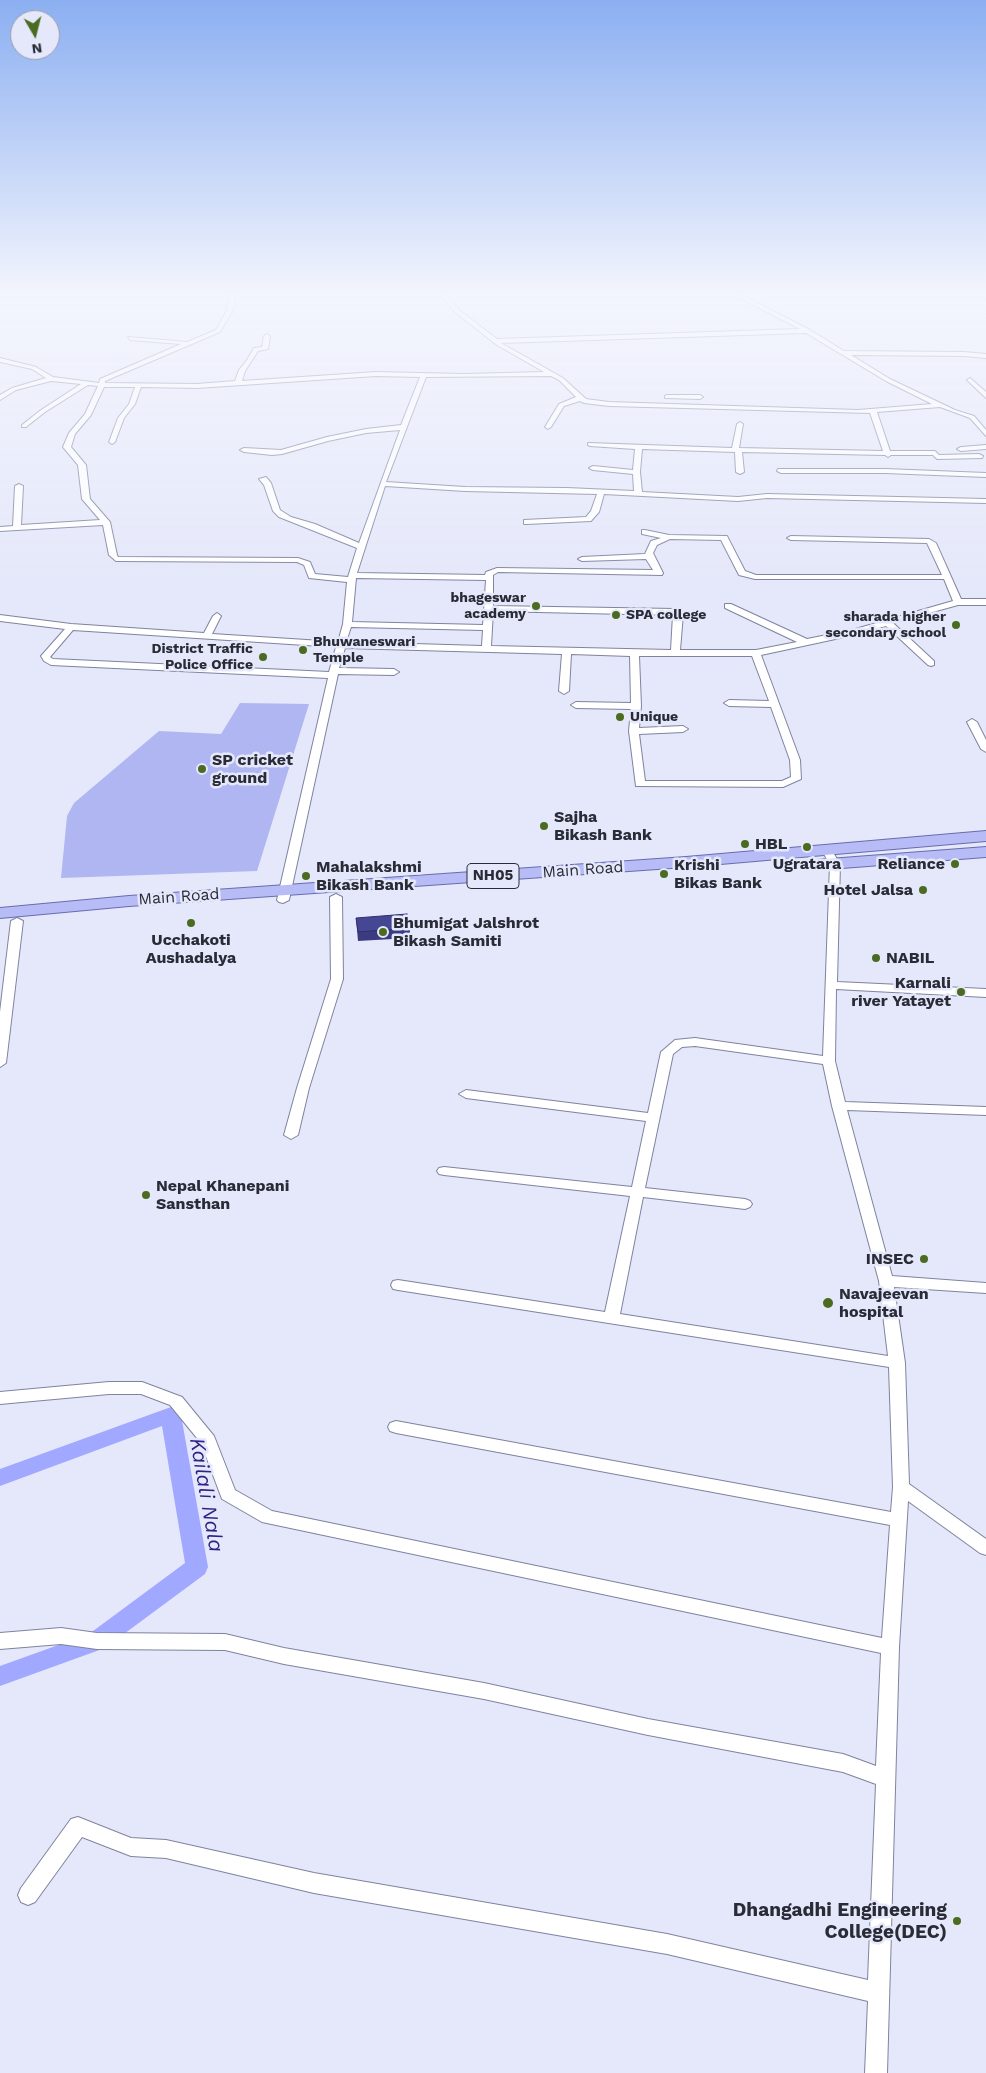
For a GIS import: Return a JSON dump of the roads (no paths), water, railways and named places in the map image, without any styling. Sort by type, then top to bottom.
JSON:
[{"type":"main road","name":"Main Road","points":[[831,857],[986,836]]},
{"type":"main road","name":"Main Road","points":[[0,913],[831,857],[986,852]]},
{"type":"main road","name":"Main Road","points":[[8,922],[285,895],[336,897],[592,874]]},
{"type":"street","points":[[24,426],[42,411],[72,393]]},
{"type":"street","points":[[99,393],[88,416],[72,433],[67,447],[82,465],[86,499],[106,522],[112,542],[113,555],[116,559],[298,560],[306,564],[312,576],[490,578]]},
{"type":"street","points":[[112,442],[121,418],[132,404],[136,393]]},
{"type":"street","points":[[285,895],[334,673],[347,624],[351,577],[382,484],[418,393]]},
{"type":"street","points":[[577,393],[581,397],[593,402],[609,404],[873,411],[941,405]]},
{"type":"street","points":[[915,393],[941,405],[975,416],[986,434]]},
{"type":"street","points":[[548,427],[561,405],[569,401],[581,397],[631,397]]},
{"type":"street","points":[[660,397],[700,397]]},
{"type":"street","points":[[873,411],[879,434],[888,454]]},
{"type":"street","points":[[740,424],[736,450],[740,472]]},
{"type":"street","points":[[244,450],[277,453],[366,431],[405,427]]},
{"type":"street","points":[[590,444],[736,450],[935,454],[937,457],[979,456]]},
{"type":"street","points":[[638,493],[636,472],[639,447]]},
{"type":"street","points":[[915,454],[932,448],[973,449],[986,447]]},
{"type":"street","points":[[593,468],[636,472]]},
{"type":"street","points":[[781,471],[885,471],[986,475]]},
{"type":"street","points":[[263,479],[268,485],[277,511],[288,519],[312,526],[361,547]]},
{"type":"street","points":[[382,484],[465,490],[638,493],[738,499],[767,496],[986,501]]},
{"type":"street","points":[[17,528],[19,486]]},
{"type":"street","points":[[527,522],[588,519],[595,512],[601,492]]},
{"type":"street","points":[[0,529],[106,522]]},
{"type":"street","points":[[645,532],[669,537],[724,538],[742,573],[755,577],[946,577]]},
{"type":"street","points":[[649,556],[654,543],[669,537]]},
{"type":"street","points":[[791,538],[930,541],[958,602]]},
{"type":"street","points":[[582,559],[649,556]]},
{"type":"street","points":[[649,556],[659,573]]},
{"type":"street","points":[[486,650],[490,608],[489,574],[497,570],[669,574]]},
{"type":"street","points":[[0,618],[71,627],[342,645],[567,652],[756,653],[854,632],[958,602],[986,602]]},
{"type":"street","points":[[728,606],[805,642]]},
{"type":"street","points":[[490,608],[675,612],[679,614],[675,654]]},
{"type":"street","points":[[207,635],[217,616]]},
{"type":"street","points":[[887,622],[931,663]]},
{"type":"street","points":[[347,624],[487,628]]},
{"type":"street","points":[[71,627],[45,656],[51,662],[334,673],[394,672]]},
{"type":"street","points":[[564,690],[567,652]]},
{"type":"street","points":[[634,653],[636,706],[634,731],[640,784],[783,784],[796,779],[795,760],[756,653]]},
{"type":"street","points":[[729,703],[774,704]]},
{"type":"street","points":[[576,705],[636,706]]},
{"type":"street","points":[[972,722],[986,749]]},
{"type":"street","points":[[634,731],[683,729]]},
{"type":"street","points":[[831,857],[829,1061],[839,1106],[886,1281],[897,1363],[901,1487],[890,1647],[877,1993],[876,2073]]},
{"type":"street","points":[[291,1135],[303,1088],[337,979],[336,897]]},
{"type":"street","points":[[0,1063],[8,922]]},
{"type":"street","points":[[831,985],[986,993]]},
{"type":"street","points":[[612,1319],[667,1052],[680,1043],[695,1042],[829,1061]]},
{"type":"street","points":[[466,1094],[654,1118]]},
{"type":"street","points":[[839,1106],[986,1111]]},
{"type":"street","points":[[444,1171],[745,1204]]},
{"type":"street","points":[[886,1281],[986,1288]]},
{"type":"street","points":[[398,1285],[897,1363]]},
{"type":"street","points":[[0,1398],[110,1388],[142,1388],[176,1401],[208,1440],[228,1494],[268,1517],[890,1647]]},
{"type":"street","points":[[396,1427],[898,1520]]},
{"type":"street","points":[[901,1487],[986,1548]]},
{"type":"street","points":[[0,1641],[61,1636],[97,1641],[226,1642],[284,1656],[484,1692],[648,1728],[843,1763],[885,1778]]},
{"type":"street","points":[[28,1895],[78,1826],[131,1847],[166,1849],[314,1883],[667,1944],[877,1993]]},
{"type":"waterway","name":"Kailali Nala","points":[[0,1478],[171,1415],[197,1567],[97,1641],[0,1676]]},
{"type":"place","name":"bhageswar academy","points":[[536,606]]},
{"type":"place","name":"SPA college","points":[[616,615]]},
{"type":"place","name":"sharada higher secondary school","points":[[956,625]]},
{"type":"place","name":"Bhuwaneswari Temple","points":[[303,650]]},
{"type":"place","name":"District Traffic Police Office","points":[[263,657]]},
{"type":"place","name":"Unique","points":[[620,717]]},
{"type":"place","name":"SP cricket ground","points":[[202,769]]},
{"type":"place","name":"Sajha Bikash Bank","points":[[544,826]]},
{"type":"place","name":"HBL","points":[[745,844]]},
{"type":"place","name":"Ugratara","points":[[807,847]]},
{"type":"place","name":"Reliance","points":[[955,864]]},
{"type":"place","name":"Krishi Bikas Bank","points":[[664,874]]},
{"type":"place","name":"Mahalakshmi Bikash Bank","points":[[306,876]]},
{"type":"place","name":"Hotel Jalsa","points":[[923,890]]},
{"type":"place","name":"Ucchakoti Aushadalya","points":[[191,923]]},
{"type":"place","name":"Bhumigat Jalshrot Bikash Samiti","points":[[383,932]]},
{"type":"place","name":"NABIL","points":[[876,958]]},
{"type":"place","name":"Karnali river Yatayet","points":[[961,992]]},
{"type":"place","name":"Nepal Khanepani Sansthan","points":[[146,1195]]},
{"type":"place","name":"INSEC","points":[[924,1259]]},
{"type":"place","name":"Navajeevan hospital","points":[[828,1303]]},
{"type":"place","name":"Dhangadhi Engineering College(DEC)","points":[[957,1921]]}]
